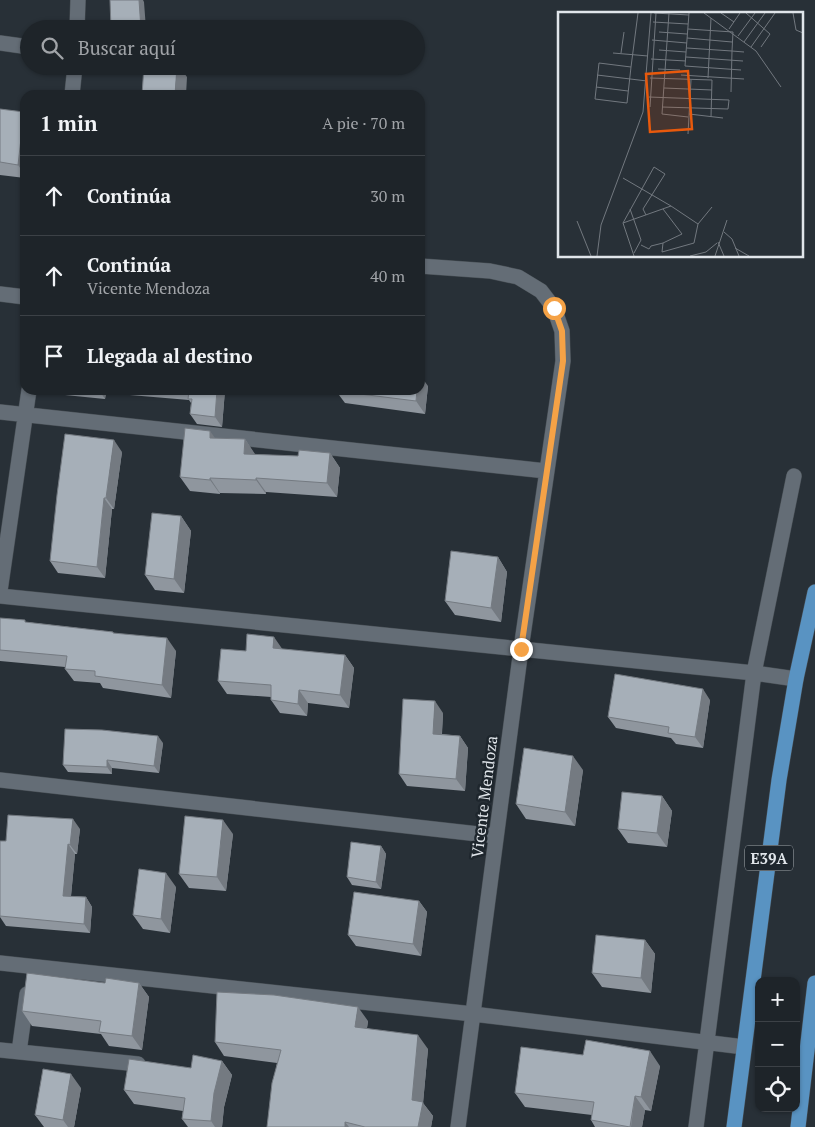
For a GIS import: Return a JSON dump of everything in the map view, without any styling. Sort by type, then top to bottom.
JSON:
[{"type":"main road","name":"E39A","points":[[734,1127],[780,780],[796,679],[815,592]]},
{"type":"main road","points":[[798,1127],[814,993]]},
{"type":"street","points":[[77,20],[78,0]]},
{"type":"street","points":[[0,43],[20,46]]},
{"type":"street","points":[[73,90],[75,75]]},
{"type":"street","name":"Vicente Mendoza","points":[[425,266],[490,271],[518,277],[540,291],[554,308],[562,331],[563,361],[521,649],[458,1127]]},
{"type":"street","points":[[0,294],[20,296]]},
{"type":"street","points":[[0,591],[28,395]]},
{"type":"street","points":[[0,412],[546,471]]},
{"type":"street","points":[[696,1127],[754,673],[794,476]]},
{"type":"street","points":[[0,596],[754,673],[796,679]]},
{"type":"street","points":[[0,780],[496,836]]},
{"type":"street","points":[[0,964],[473,1014],[744,1047]]},
{"type":"street","points":[[19,1052],[30,967]]},
{"type":"street","points":[[0,1050],[138,1064]]},
{"type":"building","points":[[110,0],[139,0],[140,20],[111,20]]},
{"type":"building","points":[[143,75],[176,75],[175,90],[142,90]]},
{"type":"building","points":[[0,109],[20,112],[18,165],[0,162]]},
{"type":"building","points":[[188,395],[217,395],[215,417],[190,414],[192,399],[188,399]]},
{"type":"building","points":[[368,395],[417,395],[416,401]]},
{"type":"building","points":[[185,428],[210,431],[210,438],[245,439],[244,454],[298,456],[299,450],[330,453],[327,483],[256,478],[256,480],[210,478],[210,480],[180,477]]},
{"type":"building","points":[[65,434],[114,440],[106,498],[104,498],[97,567],[50,561]]},
{"type":"building","points":[[152,513],[181,516],[174,579],[145,575]]},
{"type":"building","points":[[451,551],[498,557],[491,608],[445,601]]},
{"type":"building","points":[[0,618],[167,638],[162,685],[95,676],[95,671],[65,669],[67,656],[0,650]]},
{"type":"building","points":[[247,634],[274,637],[273,648],[345,655],[340,695],[299,690],[298,704],[271,700],[271,685],[218,681],[221,649],[246,651]]},
{"type":"building","points":[[615,674],[703,689],[695,737],[668,733],[669,727],[608,717]]},
{"type":"building","points":[[403,699],[435,701],[433,734],[460,736],[456,779],[399,774]]},
{"type":"building","points":[[65,729],[102,730],[158,736],[154,766],[107,760],[107,767],[63,765]]},
{"type":"building","points":[[524,748],[573,756],[565,812],[516,804]]},
{"type":"building","points":[[622,792],[662,796],[657,833],[618,829]]},
{"type":"building","points":[[8,815],[73,819],[70,845],[68,844],[63,896],[86,897],[84,924],[0,916],[0,841],[6,841]]},
{"type":"building","points":[[185,816],[223,820],[217,877],[179,874]]},
{"type":"building","points":[[351,842],[381,846],[376,882],[347,877]]},
{"type":"building","points":[[139,869],[166,873],[161,919],[133,915]]},
{"type":"building","points":[[354,892],[419,901],[413,944],[348,935]]},
{"type":"building","points":[[596,935],[645,940],[641,978],[592,973]]},
{"type":"building","points":[[27,973],[105,983],[106,978],[139,983],[132,1036],[99,1032],[101,1021],[22,1011]]},
{"type":"building","points":[[217,992],[274,995],[358,1007],[355,1027],[418,1035],[412,1100],[423,1102],[418,1127],[365,1127],[345,1122],[345,1127],[267,1127],[272,1083],[281,1050],[215,1042]]},
{"type":"building","points":[[586,1040],[650,1051],[641,1097],[635,1096],[630,1127],[591,1120],[594,1102],[515,1093],[521,1047],[583,1055]]},
{"type":"building","points":[[193,1055],[222,1061],[214,1093],[211,1121],[182,1119],[185,1098],[124,1090],[129,1059],[191,1068]]},
{"type":"building","points":[[43,1069],[71,1074],[63,1120],[35,1115]]},
{"type":"route","points":[[521,649],[563,361],[562,331],[554,308]]}]
